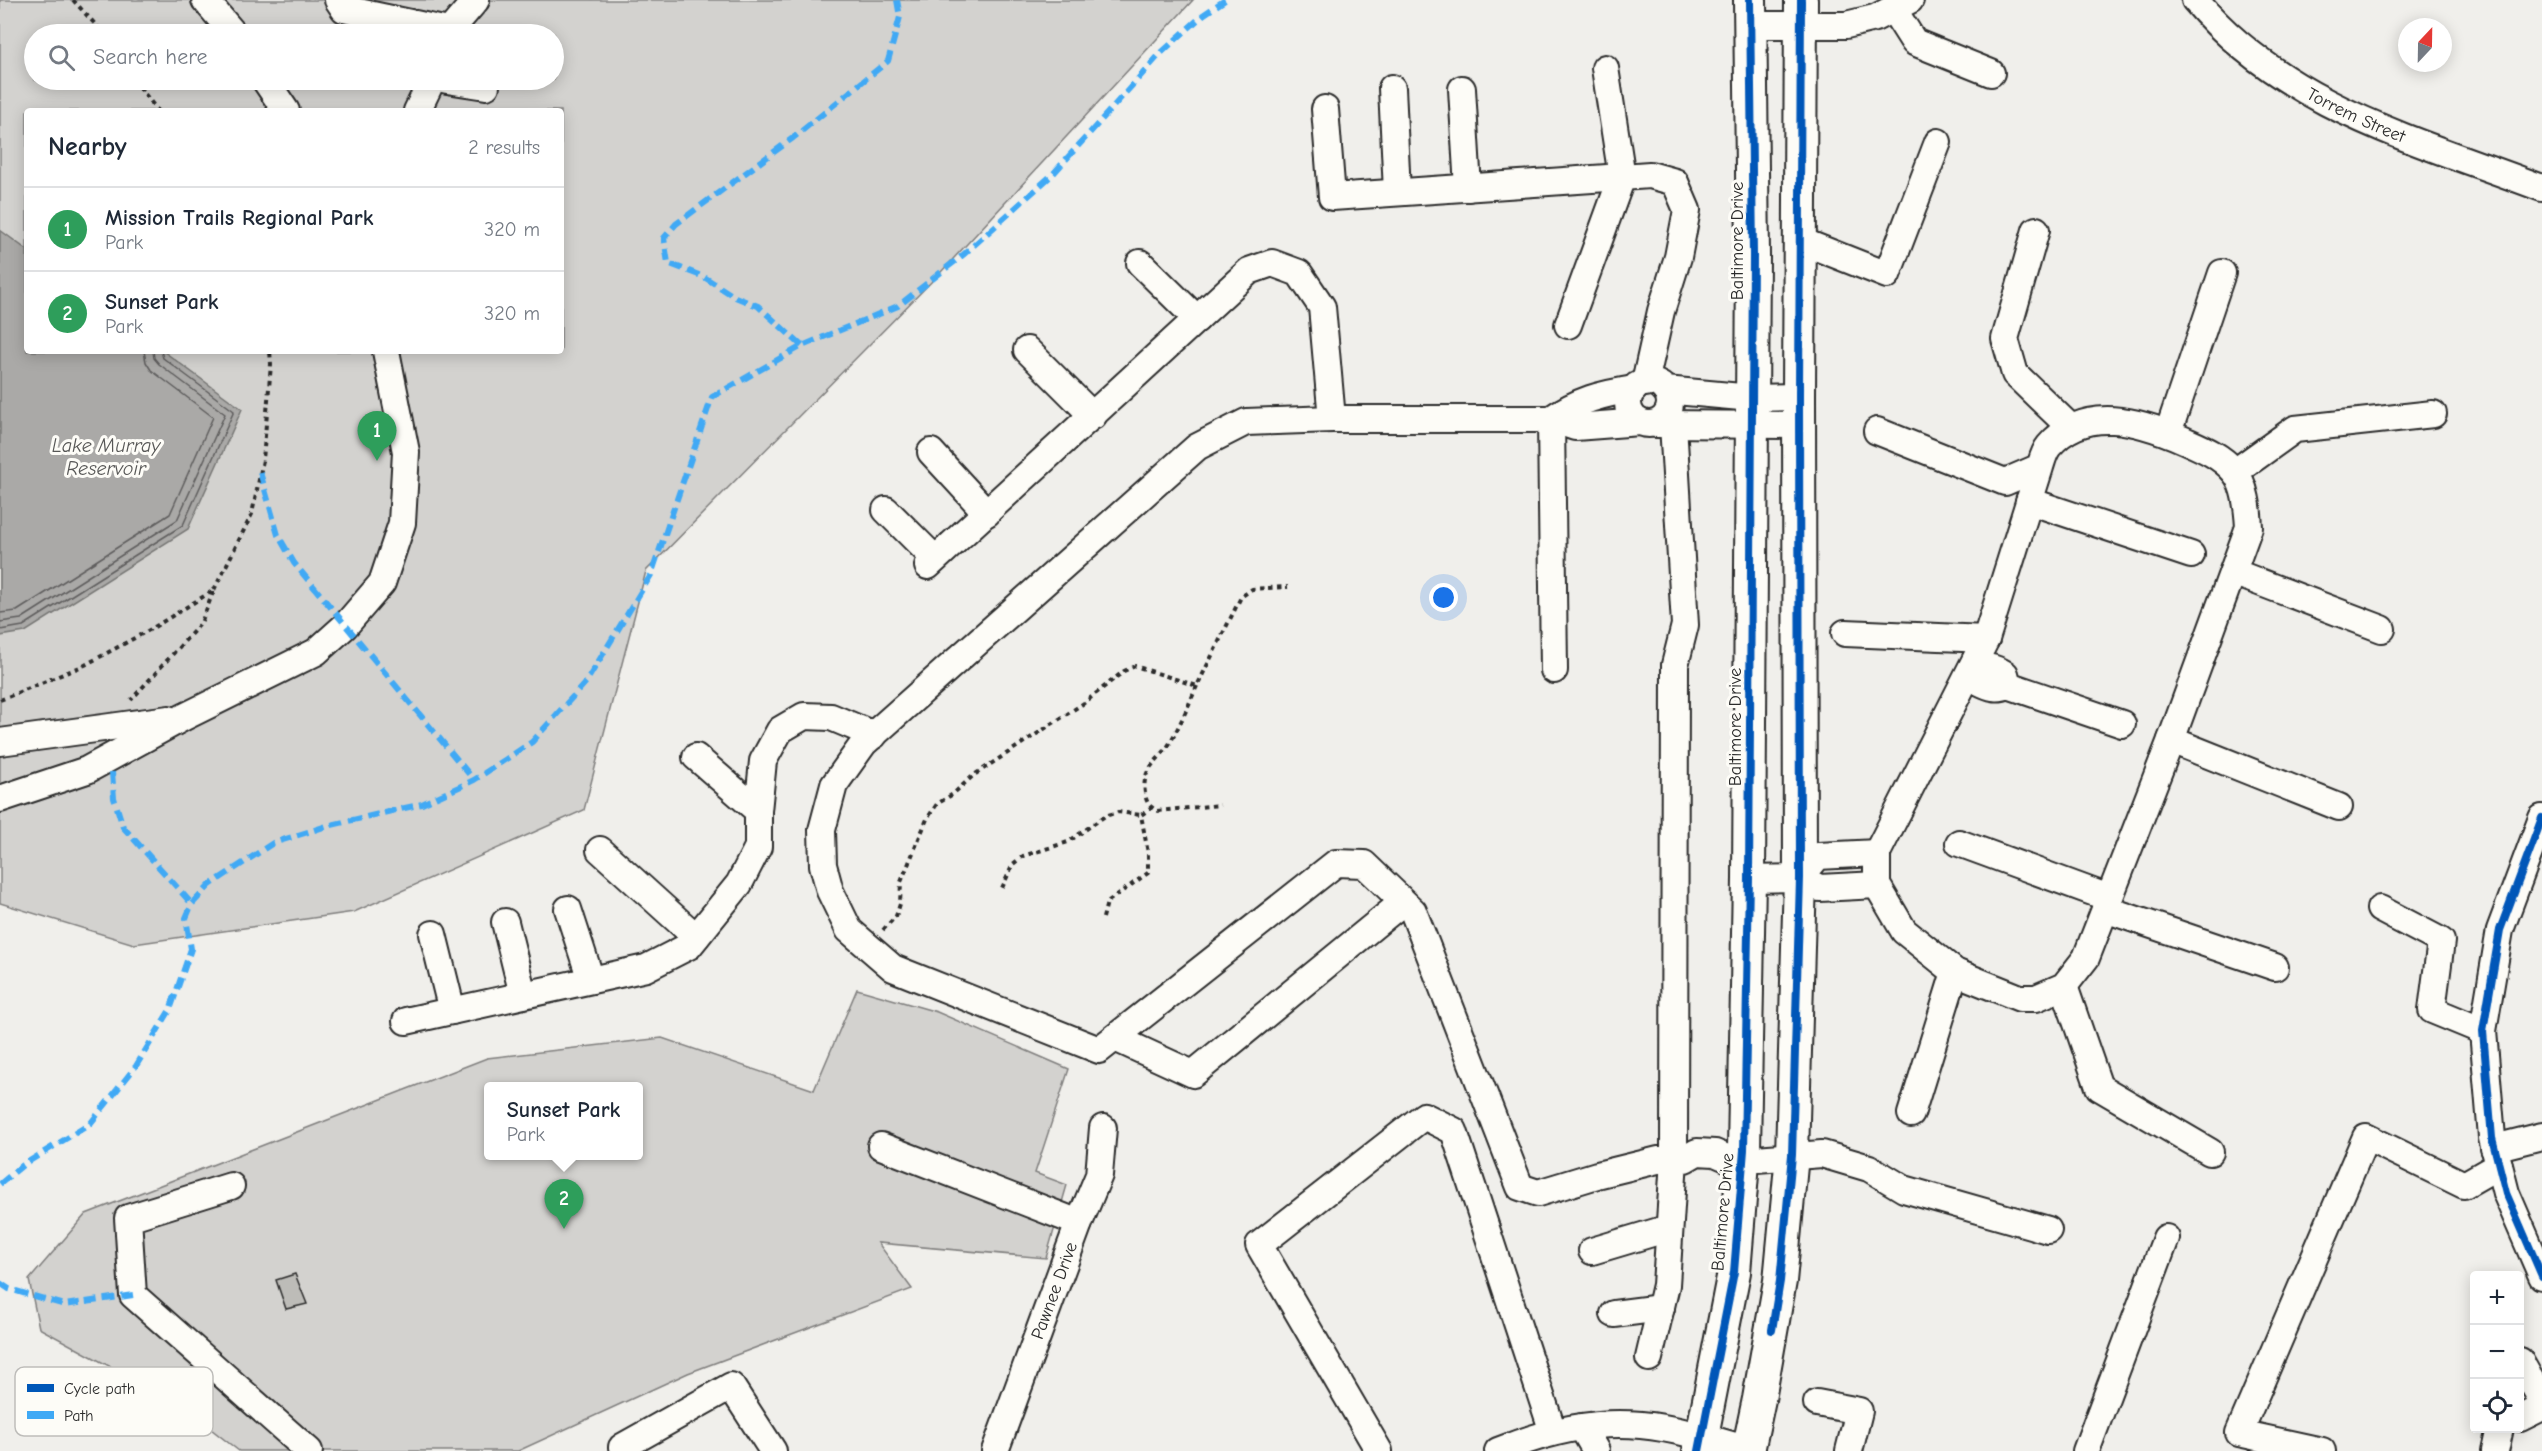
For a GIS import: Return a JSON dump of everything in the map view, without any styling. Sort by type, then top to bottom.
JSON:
[{"type":"main road","name":"Baltimore Drive","points":[[1700,1444],[1734,1272],[1736,1159],[1749,879],[1753,255],[1750,12]]},
{"type":"main road","points":[[1749,1451],[1780,1281],[1792,1155],[1800,878],[1801,12]]},
{"type":"street","points":[[205,0],[225,24]]},
{"type":"street","points":[[338,0],[344,9],[408,24]]},
{"type":"street","points":[[455,24],[476,0]]},
{"type":"street","name":"Torrem Street","points":[[2195,0],[2215,24],[2286,81],[2330,106],[2542,188]]},
{"type":"street","points":[[1750,12],[1801,12],[1846,25],[1875,18],[1902,5],[1914,42],[1991,73]]},
{"type":"street","points":[[1568,325],[1622,177],[1605,68]]},
{"type":"street","points":[[1392,88],[1397,192]]},
{"type":"street","points":[[1462,89],[1467,188]]},
{"type":"street","points":[[272,90],[284,108]]},
{"type":"street","points":[[418,108],[427,90]]},
{"type":"street","points":[[1325,109],[1332,197],[1650,175],[1675,182],[1687,210],[1678,257],[1661,311],[1648,387],[1628,400],[1628,407],[1634,419],[1656,423],[1669,410],[1670,403],[1648,387]]},
{"type":"street","points":[[1801,241],[1887,275],[1938,142]]},
{"type":"street","points":[[2036,230],[2005,339],[2015,374],[2071,428]]},
{"type":"street","points":[[1140,263],[1197,320]]},
{"type":"street","points":[[886,510],[932,562],[1249,271],[1272,263],[1299,273],[1322,307],[1332,419]]},
{"type":"street","points":[[2168,433],[2222,273]]},
{"type":"street","points":[[1027,350],[1093,416]]},
{"type":"street","points":[[0,799],[87,770],[184,717],[316,652],[345,626],[382,583],[402,523],[406,452],[387,354]]},
{"type":"street","points":[[1551,419],[1573,404],[1605,393],[1648,387],[1751,411]]},
{"type":"street","points":[[1799,411],[1751,411],[1656,423],[1575,427],[1551,419],[1332,419],[1246,422],[1197,447],[864,744],[834,785],[822,830],[823,865],[830,891],[849,930],[893,968],[1100,1050],[1336,863],[1364,864],[1413,911],[1520,1187],[1538,1193],[1597,1175],[1658,1160],[1679,1159],[1697,1152],[1716,1153],[1736,1159],[1822,1154],[1869,1168],[1904,1189],[2048,1230]]},
{"type":"street","points":[[2235,472],[2295,429],[2433,414]]},
{"type":"street","points":[[1551,419],[1554,670]]},
{"type":"street","points":[[2093,419],[2124,419],[2168,433],[2214,453],[2235,472],[2248,505],[2249,527],[2171,740],[2086,958],[2064,986],[2036,998],[2020,998],[1955,972],[1904,931],[1877,885],[1877,854],[1986,639],[2048,447],[2071,428],[2093,419]]},
{"type":"street","points":[[1649,1358],[1666,1285],[1669,1228],[1679,1159],[1675,665],[1684,625],[1656,423]]},
{"type":"street","points":[[1877,431],[2005,482],[2040,467]]},
{"type":"street","points":[[931,452],[987,513]]},
{"type":"street","points":[[2029,501],[2191,555]]},
{"type":"street","points":[[2233,572],[2382,629]]},
{"type":"street","points":[[1845,633],[1986,639]]},
{"type":"street","points":[[1973,668],[1980,682],[1999,689],[2008,685],[2122,724]]},
{"type":"street","points":[[406,1021],[646,968],[689,946],[739,884],[758,847],[758,811],[763,761],[780,730],[804,716],[831,717],[874,735]]},
{"type":"street","points":[[0,742],[184,717]]},
{"type":"street","points":[[2171,740],[2339,807]]},
{"type":"street","points":[[696,757],[758,811]]},
{"type":"street","points":[[2542,818],[2500,930],[2483,1031],[2496,1156],[2506,1193],[2542,1276]]},
{"type":"street","points":[[1959,843],[2275,967]]},
{"type":"street","points":[[600,850],[696,937]]},
{"type":"street","points":[[1800,878],[1818,856],[1877,854]]},
{"type":"street","points":[[1749,879],[1800,878],[1820,888],[1877,885]]},
{"type":"street","points":[[1115,1038],[1194,1074],[1403,902]]},
{"type":"street","points":[[568,909],[591,980]]},
{"type":"street","points":[[2380,909],[2441,941],[2432,1010],[2483,1031]]},
{"type":"street","points":[[505,922],[523,995]]},
{"type":"street","points":[[433,934],[452,1011]]},
{"type":"street","points":[[1911,1114],[1955,972]]},
{"type":"street","points":[[2064,986],[2099,1087],[2210,1152]]},
{"type":"street","points":[[1379,1451],[1259,1245],[1424,1116],[1454,1131],[1553,1432]]},
{"type":"street","name":"Pawnee Drive","points":[[995,1451],[1099,1175],[1104,1128]]},
{"type":"street","points":[[2322,1451],[2240,1433],[2366,1137],[2464,1185],[2496,1156],[2542,1136]]},
{"type":"street","points":[[880,1146],[1079,1223]]},
{"type":"street","points":[[231,1186],[128,1218],[133,1295],[309,1451]]},
{"type":"street","points":[[1592,1251],[1669,1228]]},
{"type":"street","points":[[2086,1451],[2166,1238]]},
{"type":"street","points":[[1614,1314],[1660,1308]]},
{"type":"street","points":[[2524,1368],[2542,1400]]},
{"type":"street","points":[[622,1450],[731,1386],[773,1451]]},
{"type":"street","points":[[1817,1402],[1859,1411],[1849,1451]]},
{"type":"street","points":[[2524,1416],[2542,1407]]},
{"type":"street","points":[[1497,1451],[1553,1432],[1582,1427],[1642,1425],[1700,1444],[1749,1451]]},
{"type":"street","points":[[1582,1427],[1596,1451]]},
{"type":"street","points":[[2495,1451],[2499,1433]]},
{"type":"path","points":[[73,0],[95,24]]},
{"type":"path","points":[[142,90],[156,108]]},
{"type":"path","points":[[117,726],[119,714],[201,623],[214,590],[252,514],[262,460],[270,354]]},
{"type":"path","points":[[1220,805],[1157,811],[1147,803],[1144,778],[1169,744],[1241,597],[1252,589],[1288,586]]},
{"type":"path","points":[[0,700],[86,665],[214,590]]},
{"type":"path","points":[[868,946],[896,916],[900,904],[902,882],[918,839],[937,804],[953,794],[974,775],[1084,704],[1124,670],[1135,666],[1197,686]]},
{"type":"path","points":[[1002,888],[1013,864],[1023,856],[1068,842],[1106,816],[1118,812],[1141,815],[1151,808]]},
{"type":"path","points":[[1103,918],[1107,902],[1148,873],[1148,853],[1141,815]]},
{"type":"shaded area","points":[[0,0],[1193,0],[941,272],[646,571],[584,810],[354,912],[134,944],[0,903]]},
{"type":"shaded area","points":[[857,989],[937,1012],[1069,1069],[1035,1173],[1067,1185],[1046,1258],[878,1243],[912,1289],[688,1373],[518,1451],[239,1451],[213,1431],[213,1367],[111,1367],[39,1328],[29,1280],[86,1214],[487,1058],[662,1038],[814,1090]]},
{"type":"water","name":"Lake Murray Reservoir","points":[[0,230],[24,248],[24,354],[167,354],[242,409],[188,529],[25,632],[0,636]]},
{"type":"building","points":[[295,1274],[307,1304],[286,1309],[276,1280]]},
{"type":"marked path","points":[[802,346],[758,306],[735,297],[704,277],[668,263],[664,238],[676,224],[793,138],[888,61],[900,17],[897,0]]},
{"type":"marked path","points":[[0,1184],[23,1165],[90,1124],[136,1066],[170,1010],[191,949],[186,918],[192,904],[210,885],[273,843],[327,826],[422,804],[474,780],[532,742],[586,682],[651,575],[712,397],[802,346],[898,306],[963,255],[1053,174],[1161,53],[1203,15],[1225,0]]},
{"type":"marked path","points":[[260,472],[278,535],[294,563],[474,780]]},
{"type":"marked path","points":[[112,772],[114,798],[123,827],[192,904]]},
{"type":"marked path","points":[[0,1283],[9,1289],[65,1305],[133,1295]]},
{"type":"cycle path","points":[[1699,1451],[1734,1272],[1744,1150],[1749,879],[1753,255],[1750,0]]},
{"type":"cycle path","points":[[1772,1330],[1780,1281],[1792,1155],[1800,878],[1801,0]]},
{"type":"cycle path","points":[[2542,818],[2500,930],[2483,1031],[2492,1138],[2506,1193],[2542,1276]]},
{"type":"place","name":"Mission Trails Regional Park","points":[[377,461]]},
{"type":"place","name":"Sunset Park","points":[[564,1229]]}]
